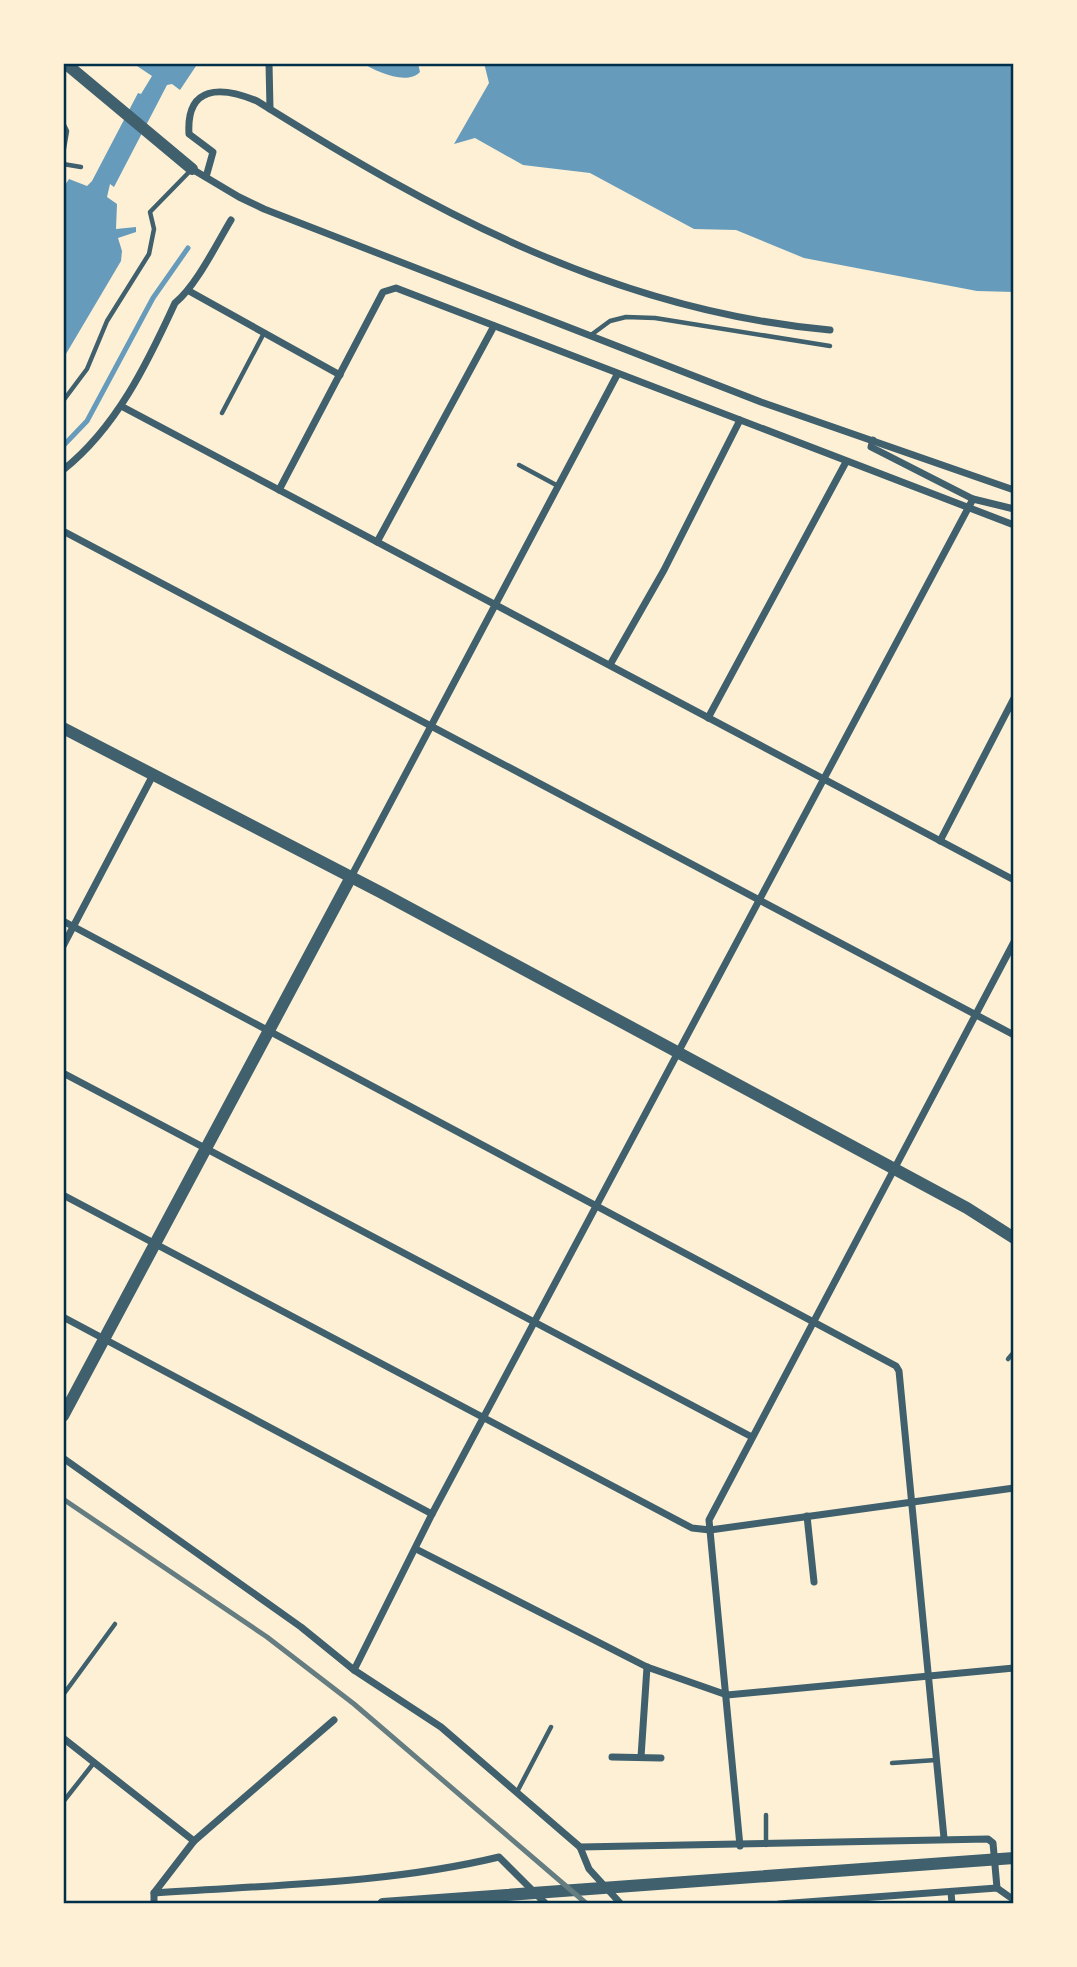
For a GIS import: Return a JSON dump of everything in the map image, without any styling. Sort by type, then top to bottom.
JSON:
[{"type":"street","points":[[269,63],[270,109]]},
{"type":"street","points":[[66,68],[192,169],[264,209],[761,402],[1014,491]]},
{"type":"street","points":[[206,177],[213,152],[189,134],[188,116],[197,100],[208,93],[233,91],[270,109],[427,201],[516,246],[579,272],[632,292],[702,309],[786,326],[830,330]]},
{"type":"street","points":[[63,470],[90,449],[121,406],[175,303],[189,291],[197,273],[232,220]]},
{"type":"street","points":[[279,490],[383,292],[396,288],[1014,525]]},
{"type":"street","points":[[189,291],[340,375]]},
{"type":"street","points":[[377,542],[494,326]]},
{"type":"street","points":[[63,1416],[617,375]]},
{"type":"street","points":[[121,406],[611,663],[708,718],[1014,880]]},
{"type":"street","points":[[611,663],[664,570],[740,419]]},
{"type":"street","points":[[873,440],[871,447],[973,499],[1014,509]]},
{"type":"street","points":[[708,718],[846,462]]},
{"type":"street","points":[[354,1670],[432,1514],[973,499]]},
{"type":"street","points":[[63,531],[1014,1035]]},
{"type":"street","points":[[940,841],[1014,698]]},
{"type":"street","points":[[63,728],[351,877],[967,1208],[1014,1238]]},
{"type":"street","points":[[63,946],[153,775]]},
{"type":"street","points":[[63,921],[896,1366],[899,1371],[944,1838]]},
{"type":"street","points":[[740,1846],[709,1530],[713,1507],[1014,942]]},
{"type":"street","points":[[63,1073],[751,1437]]},
{"type":"street","points":[[63,1195],[692,1528],[709,1530],[1014,1488]]},
{"type":"street","points":[[63,1317],[432,1514]]},
{"type":"street","points":[[63,1458],[301,1627],[354,1670],[440,1727],[580,1847],[589,1869],[621,1904]]},
{"type":"street","points":[[807,1517],[814,1582]]},
{"type":"street","points":[[416,1549],[647,1667],[727,1695],[1014,1668]]},
{"type":"street","points":[[641,1757],[647,1667]]},
{"type":"street","points":[[154,1904],[153,1893],[194,1841],[334,1720]]},
{"type":"street","points":[[63,1738],[194,1841]]},
{"type":"street","points":[[612,1757],[661,1758]]},
{"type":"street","points":[[580,1847],[740,1846],[944,1838],[988,1839],[993,1843],[996,1888]]},
{"type":"street","points":[[153,1893],[365,1878],[499,1857],[546,1904]]},
{"type":"street","points":[[383,1904],[1014,1858]]},
{"type":"street","points":[[779,1904],[996,1888],[1014,1899]]},
{"type":"street","points":[[951,1892],[952,1904]]},
{"type":"lane","points":[[63,123],[67,131],[63,154]]},
{"type":"lane","points":[[63,163],[81,167]]},
{"type":"lane","points":[[63,401],[87,369],[113,310],[149,254],[154,229],[150,212],[192,169]]},
{"type":"lane","points":[[591,335],[610,321],[626,317],[655,318],[830,346]]},
{"type":"lane","points":[[222,413],[264,333]]},
{"type":"lane","points":[[519,465],[558,486]]},
{"type":"lane","points":[[1008,1359],[1014,1352]]},
{"type":"lane","points":[[63,1695],[115,1624]]},
{"type":"lane","points":[[517,1792],[551,1727]]},
{"type":"lane","points":[[892,1763],[936,1760]]},
{"type":"lane","points":[[63,1802],[93,1764]]},
{"type":"lane","points":[[766,1815],[766,1845]]},
{"type":"water","points":[[139,63],[198,63],[180,90],[172,84],[167,85],[114,187],[110,184],[107,197],[117,204],[116,229],[136,227],[136,232],[118,238],[122,251],[121,261],[63,359],[63,188],[69,179],[87,186],[92,181],[138,93],[141,94],[152,76],[137,66]]},
{"type":"water","points":[[362,63],[418,63],[420,72],[407,78],[399,77]]},
{"type":"water","points":[[484,63],[1014,63],[1014,292],[977,291],[804,258],[736,230],[694,229],[590,173],[523,165],[475,138],[454,144],[489,83]]},
{"type":"waterway","points":[[63,446],[87,421],[153,298],[188,248]]},
{"type":"railway","points":[[63,1499],[267,1637],[354,1704],[587,1904]]}]
